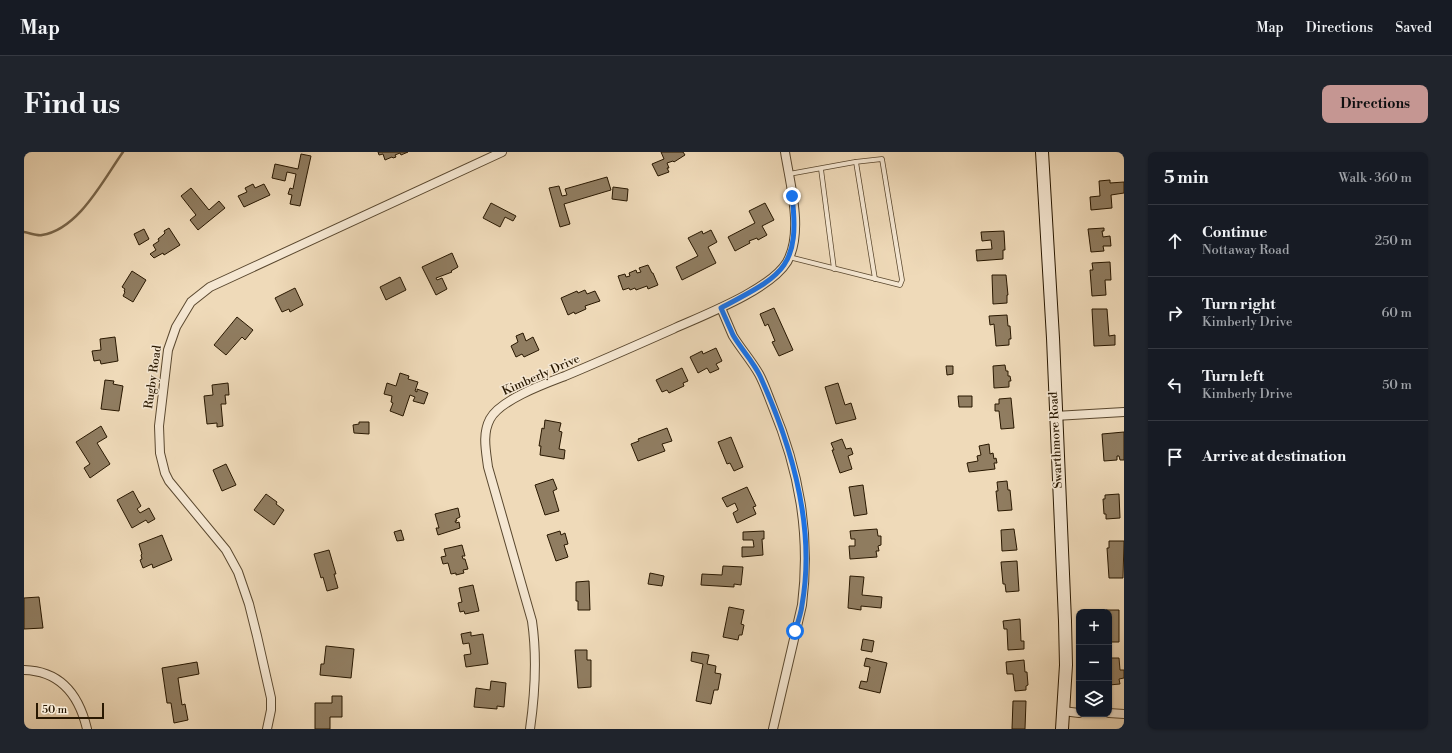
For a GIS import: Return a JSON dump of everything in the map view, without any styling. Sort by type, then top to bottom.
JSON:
[{"type":"street","name":"Rugby Road","points":[[267,729],[271,710],[271,698],[249,604],[238,572],[226,550],[170,481],[162,463],[158,438],[164,371],[168,350],[176,327],[191,302],[210,287],[502,152]]},
{"type":"street","name":"Kimberly Drive","points":[[530,729],[535,668],[535,642],[532,621],[488,467],[485,445],[486,430],[489,420],[505,403],[547,383],[604,360],[721,308],[759,288],[778,273],[789,257],[795,230],[795,217],[785,152]]},
{"type":"street","name":"Swarthmore Road","points":[[1042,152],[1065,621],[1066,665],[1062,729]]},
{"type":"street","points":[[721,308],[733,335],[759,374],[780,425],[794,470],[805,536],[805,581],[802,605],[773,729]]},
{"type":"street","points":[[1055,416],[1124,412]]},
{"type":"street","points":[[24,670],[44,673],[66,685],[72,692],[81,709],[87,729]]},
{"type":"street","points":[[1063,711],[1076,712]]},
{"type":"street","points":[[1112,713],[1124,714]]},
{"type":"lane","points":[[788,174],[882,159],[902,280],[900,285],[789,257]]},
{"type":"lane","points":[[856,162],[875,279]]},
{"type":"lane","points":[[821,168],[834,269]]},
{"type":"building","points":[[378,152],[408,152],[401,155],[400,153],[395,155],[396,157],[385,160],[383,154],[379,155]]},
{"type":"building","points":[[661,152],[683,152],[685,155],[674,162],[667,163],[669,172],[658,176],[652,164],[664,159]]},
{"type":"building","points":[[301,154],[311,156],[300,206],[290,204],[292,195],[288,194],[290,188],[293,189],[296,174],[287,172],[285,181],[272,178],[275,164],[298,169]]},
{"type":"building","points":[[607,177],[611,190],[564,204],[570,224],[560,227],[549,188],[559,186],[562,196],[567,195],[565,189]]},
{"type":"building","points":[[1110,180],[1110,183],[1124,182],[1124,193],[1111,195],[1112,208],[1091,210],[1090,197],[1100,196],[1099,181]]},
{"type":"building","points":[[253,184],[255,188],[264,184],[270,195],[244,207],[238,196],[247,192],[245,188]]},
{"type":"building","points":[[613,187],[628,189],[627,201],[612,199]]},
{"type":"building","points":[[191,188],[209,210],[219,201],[225,208],[198,230],[190,220],[196,215],[181,196]]},
{"type":"building","points":[[491,203],[516,216],[513,221],[505,217],[500,227],[483,218]]},
{"type":"building","points":[[765,203],[774,220],[762,226],[767,235],[758,240],[757,238],[749,241],[750,243],[735,251],[728,237],[755,223],[749,211]]},
{"type":"building","points":[[169,228],[180,245],[164,255],[163,253],[154,258],[150,254],[156,250],[153,245],[159,241],[158,239],[165,233],[164,231]]},
{"type":"building","points":[[1104,228],[1104,231],[1102,231],[1103,237],[1110,236],[1111,246],[1103,246],[1104,251],[1091,252],[1088,229]]},
{"type":"building","points":[[144,229],[149,239],[139,245],[134,234]]},
{"type":"building","points":[[711,230],[717,242],[708,247],[716,263],[682,280],[676,267],[698,256],[688,238],[702,231],[703,234]]},
{"type":"building","points":[[1004,231],[1005,250],[1003,250],[1003,259],[977,261],[976,250],[992,249],[991,240],[982,241],[981,232]]},
{"type":"building","points":[[452,253],[458,267],[451,271],[452,272],[436,278],[437,280],[442,278],[447,289],[436,295],[422,267]]},
{"type":"building","points":[[1110,262],[1111,280],[1105,280],[1106,295],[1092,296],[1090,270],[1093,270],[1092,263]]},
{"type":"building","points":[[648,265],[658,285],[648,289],[647,286],[636,290],[635,288],[630,290],[629,288],[623,290],[618,276],[625,274],[626,277],[630,276],[629,273],[636,270],[637,273],[641,272],[639,268]]},
{"type":"building","points":[[132,271],[146,280],[133,302],[123,296],[125,289],[122,287]]},
{"type":"building","points":[[992,275],[1006,275],[1008,295],[1007,303],[993,304]]},
{"type":"building","points":[[400,277],[406,290],[386,300],[380,287]]},
{"type":"building","points":[[295,288],[303,305],[290,312],[289,309],[282,312],[275,298]]},
{"type":"building","points":[[585,290],[587,294],[595,291],[600,301],[585,306],[586,309],[575,314],[574,312],[568,315],[561,298],[577,291],[578,293]]},
{"type":"building","points":[[774,308],[793,350],[779,356],[772,342],[775,341],[768,324],[765,326],[760,314]]},
{"type":"building","points":[[1092,309],[1107,309],[1109,336],[1115,335],[1115,345],[1094,346]]},
{"type":"building","points":[[1007,315],[1011,339],[1009,339],[1009,345],[996,346],[994,324],[990,325],[989,316]]},
{"type":"building","points":[[237,317],[253,330],[245,340],[242,337],[226,355],[214,345]]},
{"type":"building","points":[[523,333],[526,341],[533,337],[539,350],[524,357],[522,354],[516,357],[511,346],[518,342],[516,336]]},
{"type":"building","points":[[115,337],[118,361],[101,364],[100,360],[94,361],[92,351],[101,350],[100,339]]},
{"type":"building","points":[[716,348],[722,361],[716,364],[719,369],[710,373],[707,368],[698,373],[690,357],[702,351],[703,354]]},
{"type":"building","points":[[1005,365],[1011,381],[1009,381],[1009,387],[994,388],[993,366]]},
{"type":"building","points":[[946,366],[953,366],[953,374],[947,375]]},
{"type":"building","points":[[682,368],[688,381],[683,383],[684,386],[669,393],[667,390],[662,392],[656,380]]},
{"type":"building","points":[[400,373],[409,376],[408,379],[418,382],[415,391],[417,392],[417,389],[428,393],[424,404],[413,401],[415,397],[410,395],[403,416],[390,411],[393,403],[391,402],[392,396],[384,394],[387,383],[396,386]]},
{"type":"building","points":[[105,380],[114,381],[113,384],[123,386],[119,411],[101,409]]},
{"type":"building","points":[[228,383],[229,395],[225,395],[226,404],[221,404],[223,426],[217,427],[217,423],[207,424],[204,396],[213,395],[212,385]]},
{"type":"building","points":[[838,383],[845,405],[851,403],[856,419],[836,424],[825,387]]},
{"type":"building","points":[[958,396],[972,396],[972,407],[959,407]]},
{"type":"building","points":[[1011,398],[1014,428],[1001,429],[999,411],[995,411],[995,404],[999,404],[999,399]]},
{"type":"building","points":[[545,420],[561,423],[559,431],[562,432],[559,449],[565,450],[564,459],[540,455],[541,446],[539,446]]},
{"type":"building","points":[[359,422],[369,422],[369,434],[354,433],[353,425],[359,424]]},
{"type":"building","points":[[101,426],[107,437],[97,443],[110,464],[90,478],[84,468],[90,464],[76,442]]},
{"type":"building","points":[[667,428],[672,441],[662,444],[665,451],[638,461],[631,444],[639,441],[638,439]]},
{"type":"building","points":[[1124,432],[1124,460],[1120,460],[1119,456],[1117,456],[1117,460],[1104,461],[1102,434]]},
{"type":"building","points":[[731,437],[743,467],[734,471],[730,463],[727,464],[718,442]]},
{"type":"building","points":[[842,439],[846,449],[851,448],[853,454],[848,456],[852,469],[840,473],[831,443]]},
{"type":"building","points":[[989,444],[990,454],[993,453],[994,459],[996,458],[997,463],[994,463],[995,469],[969,472],[967,463],[978,461],[977,456],[981,455],[979,446]]},
{"type":"building","points":[[226,464],[236,485],[222,491],[213,470]]},
{"type":"building","points":[[553,479],[557,489],[553,491],[559,511],[545,515],[535,485]]},
{"type":"building","points":[[1007,481],[1008,490],[1010,490],[1012,510],[998,511],[996,491],[998,491],[997,482]]},
{"type":"building","points":[[863,485],[867,514],[854,516],[849,487]]},
{"type":"building","points":[[747,487],[756,506],[753,507],[756,514],[737,523],[733,513],[738,510],[735,503],[727,507],[722,498]]},
{"type":"building","points":[[133,491],[141,506],[137,509],[140,513],[149,508],[155,519],[148,523],[146,520],[132,528],[117,500]]},
{"type":"building","points":[[266,494],[277,502],[276,504],[284,510],[274,525],[254,510]]},
{"type":"building","points":[[1119,494],[1120,518],[1106,519],[1106,514],[1104,514],[1103,499],[1105,499],[1105,495]]},
{"type":"building","points":[[458,508],[460,517],[456,519],[457,521],[455,521],[456,523],[459,522],[460,528],[438,535],[436,528],[439,528],[435,514]]},
{"type":"building","points":[[877,529],[878,536],[881,536],[881,545],[878,546],[879,551],[876,551],[877,557],[850,559],[849,546],[855,546],[855,539],[851,539],[850,531]]},
{"type":"building","points":[[1014,529],[1017,550],[1002,551],[1001,530]]},
{"type":"building","points":[[401,530],[404,540],[397,541],[394,532]]},
{"type":"building","points":[[560,531],[561,535],[565,533],[568,544],[564,545],[568,557],[556,561],[547,535]]},
{"type":"building","points":[[764,531],[764,539],[762,539],[763,555],[742,557],[742,547],[754,547],[753,540],[743,540],[743,532]]},
{"type":"building","points":[[162,535],[172,560],[153,568],[152,564],[143,568],[140,560],[142,559],[142,554],[139,544]]},
{"type":"building","points":[[1109,541],[1124,541],[1123,578],[1109,578],[1107,548],[1109,548]]},
{"type":"building","points":[[462,545],[465,556],[462,556],[463,559],[465,559],[468,569],[463,570],[464,573],[456,575],[456,573],[451,574],[448,563],[443,564],[441,557],[446,556],[444,549]]},
{"type":"building","points":[[329,550],[336,574],[334,574],[338,588],[327,591],[323,577],[321,578],[314,554]]},
{"type":"building","points":[[1017,561],[1019,591],[1006,592],[1005,584],[1003,584],[1001,562]]},
{"type":"building","points":[[723,566],[743,567],[741,585],[734,584],[734,587],[701,585],[702,574],[722,575]]},
{"type":"building","points":[[650,573],[664,576],[662,586],[648,584]]},
{"type":"building","points":[[850,576],[864,577],[862,595],[882,597],[881,608],[861,606],[861,610],[848,608]]},
{"type":"building","points":[[589,581],[590,610],[578,610],[578,601],[576,601],[576,582]]},
{"type":"building","points":[[473,585],[479,611],[465,614],[464,611],[460,612],[458,603],[462,602],[459,588]]},
{"type":"building","points":[[39,597],[43,628],[24,629],[24,598]]},
{"type":"building","points":[[729,607],[744,610],[741,624],[744,625],[742,635],[739,635],[738,640],[723,637]]},
{"type":"building","points":[[1112,610],[1119,610],[1119,642],[1112,642]]},
{"type":"building","points":[[1020,619],[1021,641],[1024,641],[1024,649],[1008,650],[1007,629],[1004,629],[1003,621]]},
{"type":"building","points":[[471,632],[471,636],[483,634],[488,664],[466,667],[464,655],[471,654],[469,643],[463,644],[461,634]]},
{"type":"building","points":[[863,639],[874,641],[872,652],[861,650]]},
{"type":"building","points":[[326,646],[354,649],[351,678],[320,675],[321,664],[324,664]]},
{"type":"building","points":[[575,650],[587,650],[587,660],[591,660],[591,687],[578,688]]},
{"type":"building","points":[[692,652],[709,655],[707,664],[716,666],[715,673],[721,674],[718,690],[714,690],[711,704],[696,701],[703,664],[691,661]]},
{"type":"building","points":[[866,658],[887,663],[880,693],[859,688],[861,681],[867,682],[870,667],[864,666]]},
{"type":"building","points":[[1112,658],[1119,658],[1120,670],[1124,670],[1124,678],[1119,679],[1120,684],[1112,685]]},
{"type":"building","points":[[1024,660],[1028,685],[1026,686],[1026,690],[1015,691],[1013,674],[1007,674],[1006,662]]},
{"type":"building","points":[[197,662],[199,674],[178,678],[182,705],[185,704],[188,720],[174,723],[171,703],[167,703],[162,668]]},
{"type":"building","points":[[491,681],[506,683],[504,707],[497,706],[497,709],[474,707],[476,688],[490,690]]},
{"type":"building","points":[[332,696],[342,696],[342,717],[330,717],[330,729],[315,729],[315,703],[332,703]]},
{"type":"building","points":[[1013,701],[1026,701],[1025,729],[1012,729]]},
{"type":"waterway","points":[[24,232],[42,235],[55,231],[67,223],[89,202],[123,152]]},
{"type":"route","points":[[792,196],[795,230],[792,249],[787,262],[778,273],[759,288],[721,308],[733,335],[759,374],[780,425],[794,470],[801,506],[806,550],[802,605],[795,631]]}]
